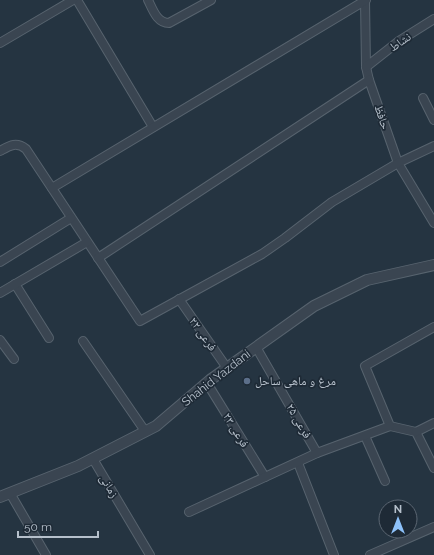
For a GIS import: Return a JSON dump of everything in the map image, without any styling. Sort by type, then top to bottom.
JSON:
[{"type":"street","points":[[0,43],[72,0]]},
{"type":"street","points":[[77,0],[154,127]]},
{"type":"street","points":[[148,0],[159,20],[163,23],[169,23],[211,0]]},
{"type":"street","points":[[52,188],[365,0]]},
{"type":"street","name":"حافظ","points":[[365,0],[366,67],[369,80],[398,163],[434,223]]},
{"type":"street","name":"نشاط","points":[[366,67],[399,41],[434,19]]},
{"type":"street","points":[[98,258],[369,80]]},
{"type":"street","points":[[422,98],[434,120]]},
{"type":"street","points":[[0,151],[16,144],[26,149],[140,321],[262,254],[332,202],[398,163],[434,146]]},
{"type":"street","points":[[0,262],[71,218]]},
{"type":"street","points":[[0,293],[87,242]]},
{"type":"street","name":"Shahid Yazdani","points":[[5,495],[78,466],[156,426],[207,383],[314,306],[367,280],[434,265]]},
{"type":"street","points":[[15,284],[49,338]]},
{"type":"street","name":"فرعی ۲۲","points":[[179,299],[227,368]]},
{"type":"street","points":[[390,426],[365,366],[434,326]]},
{"type":"street","points":[[0,340],[14,359]]},
{"type":"street","points":[[83,341],[145,431]]},
{"type":"street","name":"فرعی ۲۵","points":[[256,347],[317,453]]},
{"type":"street","name":"فرعی ۲۳","points":[[207,383],[265,477]]},
{"type":"street","points":[[189,512],[317,453],[390,426],[416,432],[434,423]]},
{"type":"street","points":[[416,432],[434,468]]},
{"type":"street","points":[[365,436],[384,481]]},
{"type":"street","name":"زمانی","points":[[92,458],[150,555]]},
{"type":"street","points":[[298,463],[334,555]]},
{"type":"street","points":[[5,495],[46,555]]},
{"type":"street","points":[[370,555],[434,527]]},
{"type":"place","name":"مرغ و ماهی ساحل","points":[[247,381]]}]
